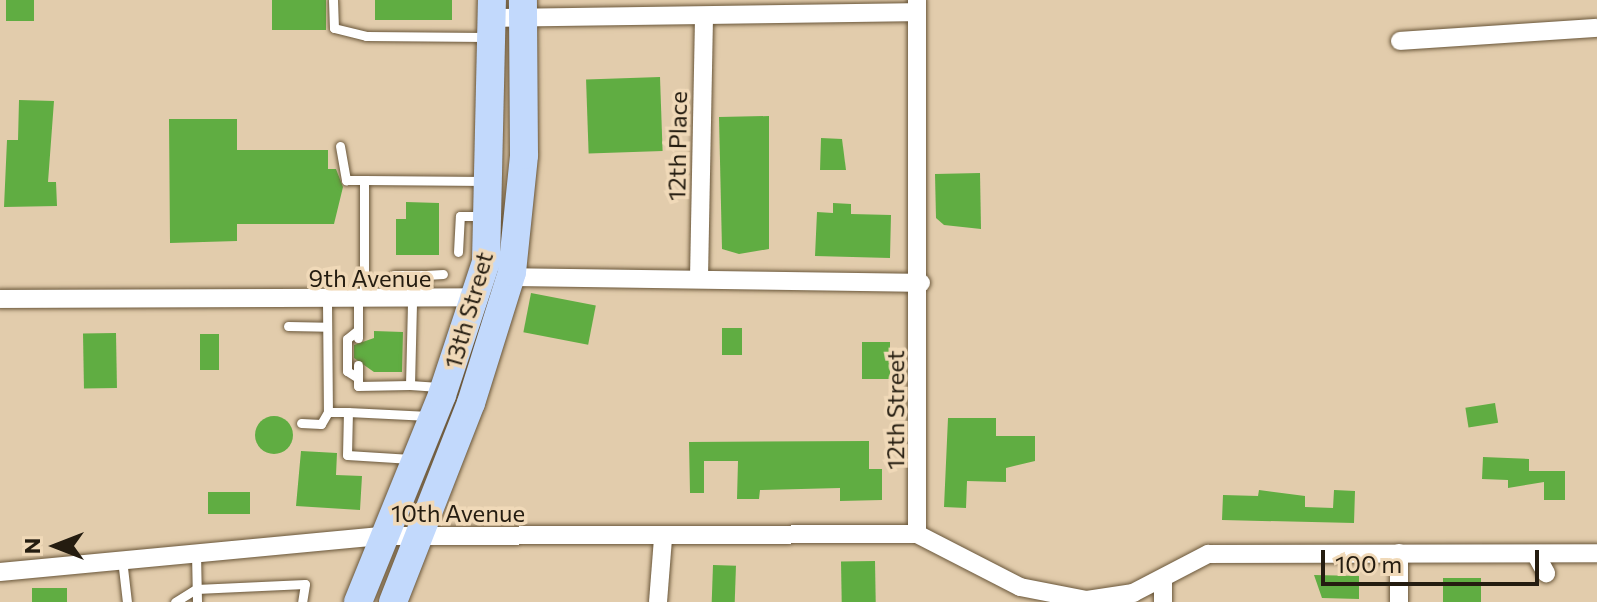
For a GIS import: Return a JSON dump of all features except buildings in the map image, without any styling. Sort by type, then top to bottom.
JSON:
[{"type":"main road","name":"13th Street","points":[[393,602],[512,272],[522,206],[524,9]]},
{"type":"main road","name":"13th Street","points":[[358,602],[445,387],[473,301],[491,217],[493,18]]},
{"type":"street","points":[[493,18],[524,9],[704,16],[917,6]]},
{"type":"street","name":"12th Street","points":[[917,6],[921,283],[917,534]]},
{"type":"street","name":"12th Place","points":[[699,278],[704,16]]},
{"type":"street","points":[[1400,41],[1597,28]]},
{"type":"street","points":[[473,301],[512,272],[921,283]]},
{"type":"street","name":"9th Avenue","points":[[0,299],[361,303],[473,301]]},
{"type":"street","points":[[917,534],[1020,587],[1053,595],[1117,598],[1163,579],[1208,554],[1597,553]]},
{"type":"street","name":"10th Avenue","points":[[0,572],[383,536],[663,538],[917,534]]},
{"type":"street","points":[[658,602],[663,538]]},
{"type":"street","points":[[1399,553],[1399,602]]},
{"type":"street","points":[[1536,555],[1546,573]]},
{"type":"street","points":[[1163,579],[1163,602]]},
{"type":"lane","points":[[333,0],[334,28],[366,36],[493,18]]},
{"type":"lane","points":[[340,146],[346,180],[493,181]]},
{"type":"lane","points":[[358,378],[347,371],[347,339],[358,334],[364,180]]},
{"type":"lane","points":[[458,252],[460,216],[491,217]]},
{"type":"lane","points":[[394,275],[443,274]]},
{"type":"lane","points":[[410,385],[419,302],[426,275]]},
{"type":"lane","points":[[301,423],[321,424],[328,412],[327,302]]},
{"type":"lane","points":[[288,326],[327,327]]},
{"type":"lane","points":[[358,365],[358,386],[445,387]]},
{"type":"lane","points":[[328,412],[433,416]]},
{"type":"lane","points":[[348,412],[347,455],[415,460]]},
{"type":"lane","points":[[196,552],[197,602]]},
{"type":"lane","points":[[122,559],[127,602]]},
{"type":"lane","points":[[175,602],[196,589],[305,584],[302,602]]}]
